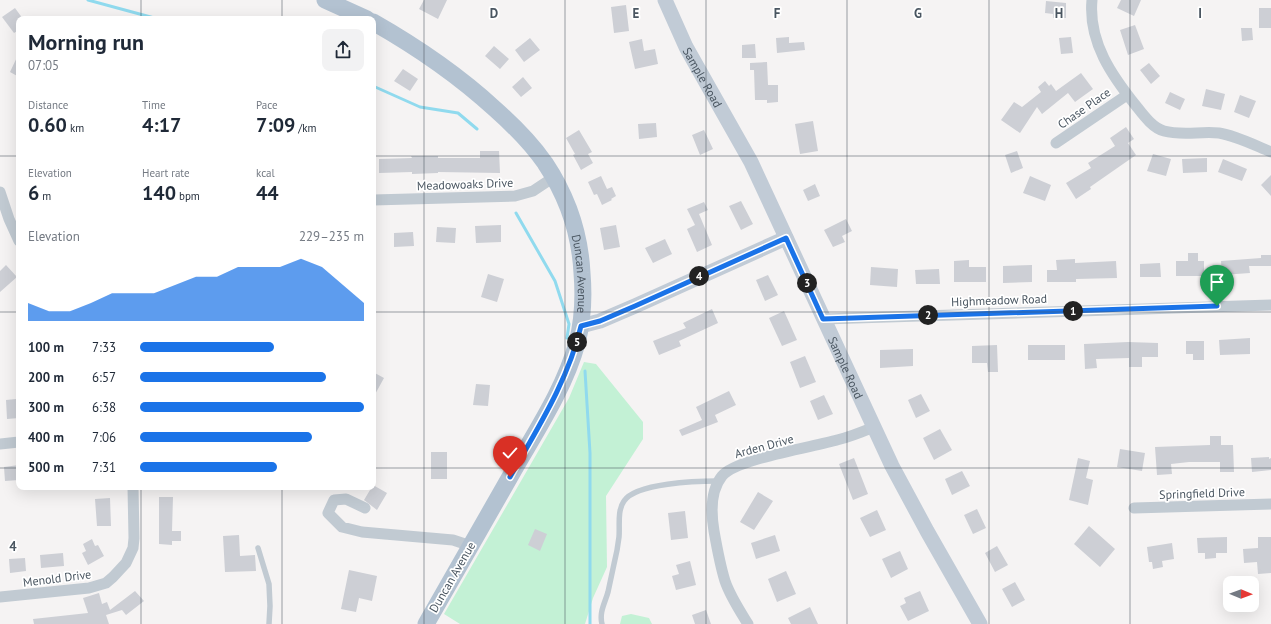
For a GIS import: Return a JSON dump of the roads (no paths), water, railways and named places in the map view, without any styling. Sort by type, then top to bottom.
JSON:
[{"type":"main road","points":[[325,0],[360,16]]},
{"type":"main road","name":"Duncan Avenue","points":[[376,24],[423,52],[480,96],[524,137],[554,177],[567,204],[576,229],[580,247],[583,306],[581,326],[572,359],[540,424],[426,624]]},
{"type":"street","name":"Sample Road","points":[[665,0],[686,47],[751,162],[823,319],[911,502],[980,624]]},
{"type":"street","points":[[1092,0],[1092,21],[1099,50],[1112,74],[1127,95],[1150,122],[1163,131],[1185,134],[1219,133],[1228,135],[1271,152]]},
{"type":"street","name":"Chase Place","points":[[1056,143],[1127,95]]},
{"type":"street","name":"Meadowoaks Drive","points":[[376,200],[515,196],[533,191],[554,177]]},
{"type":"street","points":[[0,192],[8,219],[16,235]]},
{"type":"street","points":[[581,326],[600,321],[628,309],[786,238]]},
{"type":"street","name":"Highmeadow Road","points":[[823,319],[1271,304]]},
{"type":"street","name":"Arden Drive","points":[[748,624],[726,583],[718,553],[712,515],[712,504],[719,481],[723,475],[735,466],[836,441],[874,427]]},
{"type":"street","points":[[0,444],[16,442]]},
{"type":"street","name":"Menold Drive","points":[[0,597],[89,588],[106,583],[114,577],[126,563],[133,548],[133,490]]},
{"type":"street","points":[[365,508],[346,499],[334,500],[328,513],[342,527],[362,532],[453,540],[464,544],[468,550]]},
{"type":"street","name":"Springfield Drive","points":[[1134,508],[1271,504]]},
{"type":"lane","points":[[602,624],[600,617],[608,593],[619,538],[620,514],[624,502],[634,493],[657,486],[719,481]]},
{"type":"lane","points":[[258,548],[269,584],[270,606],[268,624]]},
{"type":"waterway","points":[[88,0],[147,16]]},
{"type":"waterway","points":[[376,87],[420,107],[458,113],[477,129]]},
{"type":"waterway","points":[[516,213],[555,281],[569,324],[567,338]]},
{"type":"waterway","points":[[585,371],[590,453],[590,624]]}]
